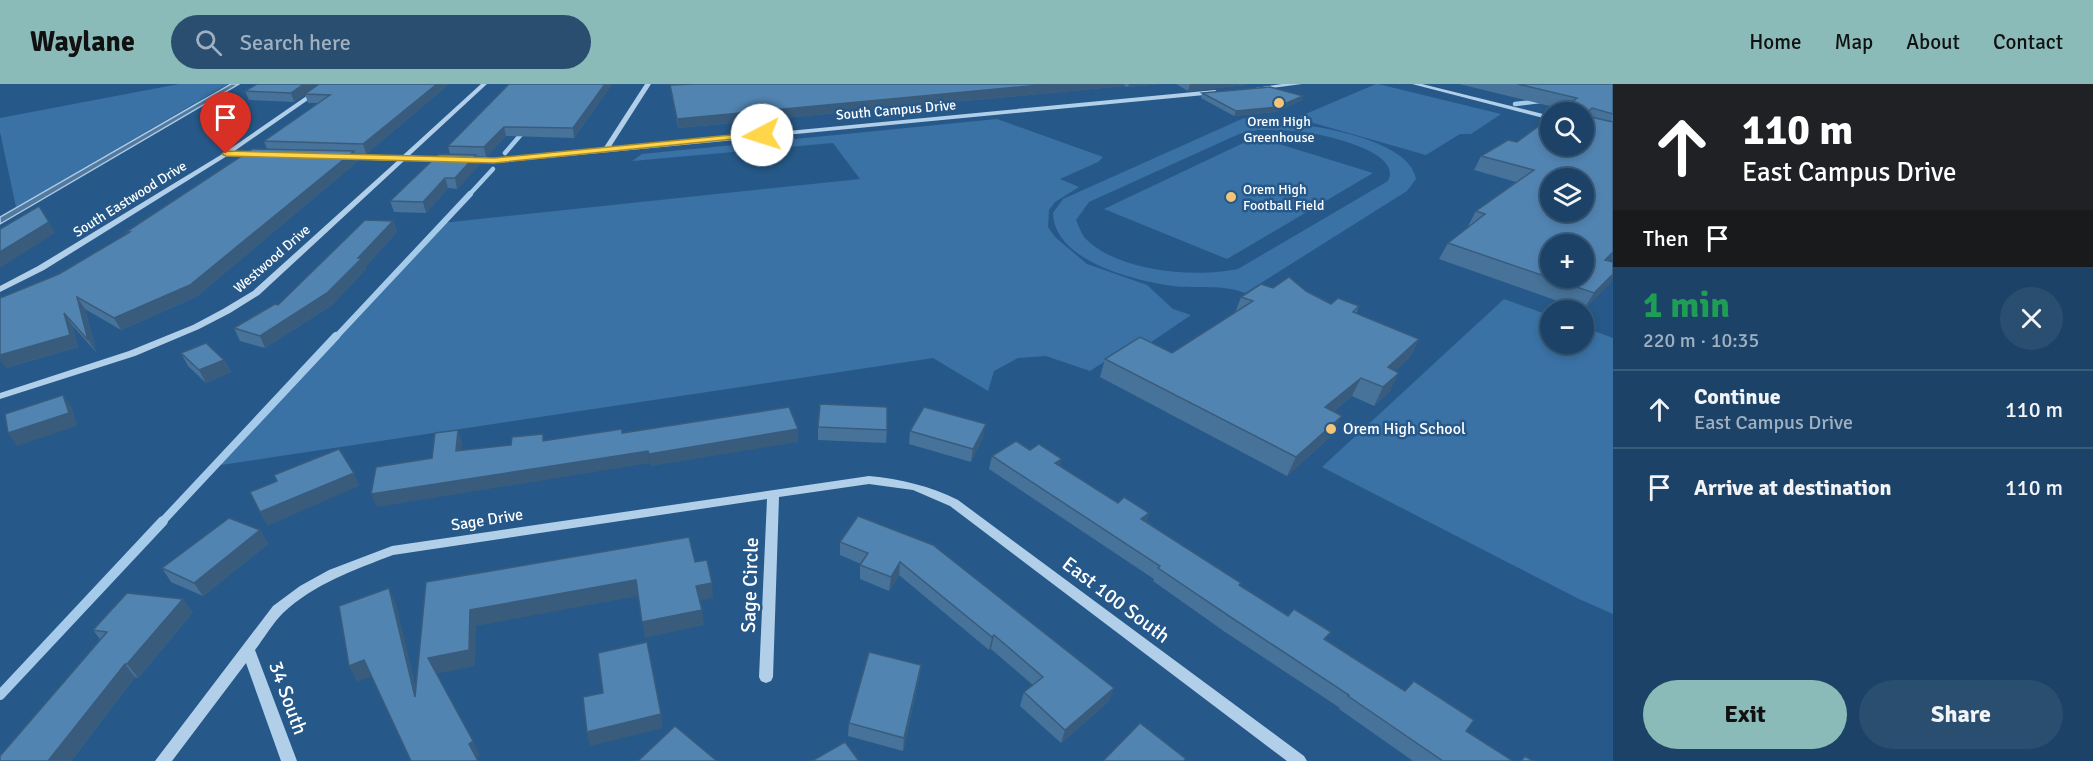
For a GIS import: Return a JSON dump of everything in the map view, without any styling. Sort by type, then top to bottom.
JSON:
[{"type":"street","name":"South Eastwood Drive","points":[[0,289],[41,268],[226,154],[328,84]]},
{"type":"street","name":"Westwood Drive","points":[[0,396],[148,348],[206,324],[234,308],[256,293],[484,84]]},
{"type":"street","points":[[605,150],[648,84]]},
{"type":"street","points":[[1252,88],[1299,84]]},
{"type":"street","points":[[1415,84],[1540,115]]},
{"type":"street","name":"South Campus Drive","points":[[334,157],[494,160],[1228,91]]},
{"type":"street","points":[[226,154],[266,155]]},
{"type":"street","name":"Sage Drive","points":[[163,761],[279,610],[305,590],[333,573],[392,551],[848,482],[870,480],[903,483]]},
{"type":"street","name":"East 100 South","points":[[903,483],[935,492],[954,503],[1299,761]]},
{"type":"street","name":"Sage Circle","points":[[766,677],[773,494]]},
{"type":"street","name":"34 South","points":[[248,649],[289,761]]},
{"type":"shaded area","points":[[179,84],[228,84],[16,207],[0,132],[0,118]]},
{"type":"shaded area","points":[[231,84],[239,84],[0,224],[0,217]]},
{"type":"shaded area","points":[[1376,84],[1501,114],[1471,134],[1460,134],[1426,155],[1296,118]]},
{"type":"shaded area","points":[[1244,118],[1317,127],[1369,140],[1401,156],[1411,167],[1416,179],[1407,191],[1245,293],[1210,287],[1173,286],[1138,279],[1099,266],[1081,256],[1067,244],[1057,230],[1053,213],[1063,199]],"holes":[[[1258,130],[1310,133],[1361,147],[1385,162],[1390,171],[1388,181],[1238,269],[1200,273],[1157,270],[1116,258],[1098,249],[1084,237],[1076,220],[1089,202],[1239,134]]]},
{"type":"shaded area","points":[[997,119],[1103,157],[1098,162],[1060,179],[1079,187],[1055,202],[1049,210],[1048,227],[1055,237],[1087,264],[1147,285],[1173,309],[1191,315],[1119,364],[1104,362],[1090,371],[1046,356],[1018,358],[994,371],[988,391],[933,358],[214,466],[442,223],[860,179],[833,143],[632,161],[642,154]]},
{"type":"shaded area","name":"Orem High Football Field","points":[[1256,137],[1373,173],[1227,259],[1104,209]]},
{"type":"shaded area","points":[[1504,299],[1540,312],[1540,354],[1594,354],[1594,331],[1613,338],[1613,614],[1579,599],[1322,467]]},
{"type":"building","points":[[257,84],[304,84],[291,93],[245,91]]},
{"type":"building","points":[[319,84],[437,84],[363,144],[264,141],[330,95],[305,94]]},
{"type":"building","points":[[509,84],[605,84],[573,128],[504,127],[484,147],[448,146]]},
{"type":"building","points":[[1051,84],[677,119],[670,85]]},
{"type":"building","points":[[1518,84],[1613,84],[1613,114],[1594,109],[1594,102],[1571,102],[1577,98]]},
{"type":"building","points":[[1270,87],[1303,96],[1277,107],[1236,111],[1202,93]]},
{"type":"building","points":[[1594,118],[1613,122],[1613,252],[1605,260],[1613,262],[1613,274],[1594,293],[1579,288],[1594,288],[1594,234],[1540,234],[1540,275],[1448,243],[1485,214],[1476,211],[1534,170],[1481,156],[1508,140],[1517,142],[1540,125],[1540,156],[1594,156]]},
{"type":"building","points":[[252,149],[354,151],[190,285],[114,318],[77,297],[88,340],[64,313],[70,335],[0,355],[0,298],[59,274],[130,232],[126,232]]},
{"type":"building","points":[[439,154],[476,155],[455,178],[445,178],[423,202],[390,201]]},
{"type":"building","points":[[39,206],[49,222],[0,252],[0,229]]},
{"type":"building","points":[[365,220],[393,221],[358,258],[362,258],[327,293],[260,336],[234,328],[275,304],[278,305]]},
{"type":"building","points":[[1289,277],[1306,291],[1331,304],[1338,298],[1359,306],[1353,312],[1419,339],[1388,367],[1399,373],[1383,387],[1361,378],[1325,407],[1342,416],[1296,457],[1105,359],[1140,337],[1172,353],[1253,301],[1241,297],[1261,284],[1273,288]]},
{"type":"building","points":[[206,343],[224,360],[199,370],[181,353]]},
{"type":"building","points":[[63,395],[69,413],[8,433],[5,414]]},
{"type":"building","points":[[820,404],[887,407],[887,430],[818,427]]},
{"type":"building","points":[[789,407],[798,429],[649,454],[648,451],[371,494],[376,467],[432,458],[435,433],[458,430],[456,451],[511,445],[512,437],[543,434],[543,441],[622,429],[622,433]]},
{"type":"building","points":[[924,407],[986,424],[973,449],[910,431]]},
{"type":"building","points":[[1016,441],[1030,450],[1039,444],[1062,459],[1055,463],[1118,503],[1124,497],[1149,513],[1141,519],[1288,616],[1294,609],[1331,632],[1324,639],[1405,691],[1414,681],[1474,720],[1466,731],[1513,761],[1443,761],[1349,695],[1158,568],[1160,566],[992,456]]},
{"type":"building","points":[[339,449],[354,473],[260,512],[250,492],[277,481],[274,475]]},
{"type":"building","points":[[858,516],[933,545],[1114,688],[1065,730],[1024,692],[1043,677],[994,635],[992,637],[900,562],[891,577],[860,565],[868,553],[840,542]]},
{"type":"building","points":[[229,518],[260,530],[194,583],[162,568]]},
{"type":"building","points":[[689,537],[695,562],[707,560],[712,583],[696,586],[702,610],[642,622],[636,580],[470,610],[469,650],[428,658],[473,741],[469,744],[478,761],[411,761],[364,660],[349,666],[339,606],[389,588],[415,697],[426,582]]},
{"type":"building","points":[[127,593],[183,599],[125,664],[48,761],[0,761],[0,756],[107,632],[93,630]]},
{"type":"building","points":[[647,642],[661,714],[587,732],[583,697],[603,693],[598,653]]},
{"type":"building","points":[[869,652],[921,665],[904,738],[849,723]]},
{"type":"building","points":[[1140,723],[1186,759],[1183,761],[1103,761]]},
{"type":"building","points":[[675,726],[717,761],[638,761]]},
{"type":"building","points":[[845,742],[859,761],[812,761]]},
{"type":"building","points":[[1525,756],[1533,761],[1521,761]]},
{"type":"waterway","points":[[1515,104],[1540,101]]},
{"type":"waterway","points":[[505,153],[524,131]]},
{"type":"waterway","points":[[469,195],[493,169]]},
{"type":"waterway","points":[[335,338],[470,194]]},
{"type":"waterway","points":[[161,523],[336,336]]},
{"type":"waterway","points":[[0,695],[163,521]]},
{"type":"place","name":"Orem High Greenhouse","points":[[1279,103]]},
{"type":"place","name":"Orem High Football Field","points":[[1231,197]]},
{"type":"place","name":"Orem High School","points":[[1331,429]]},
{"type":"route","points":[[226,154],[494,160],[762,135]]}]
